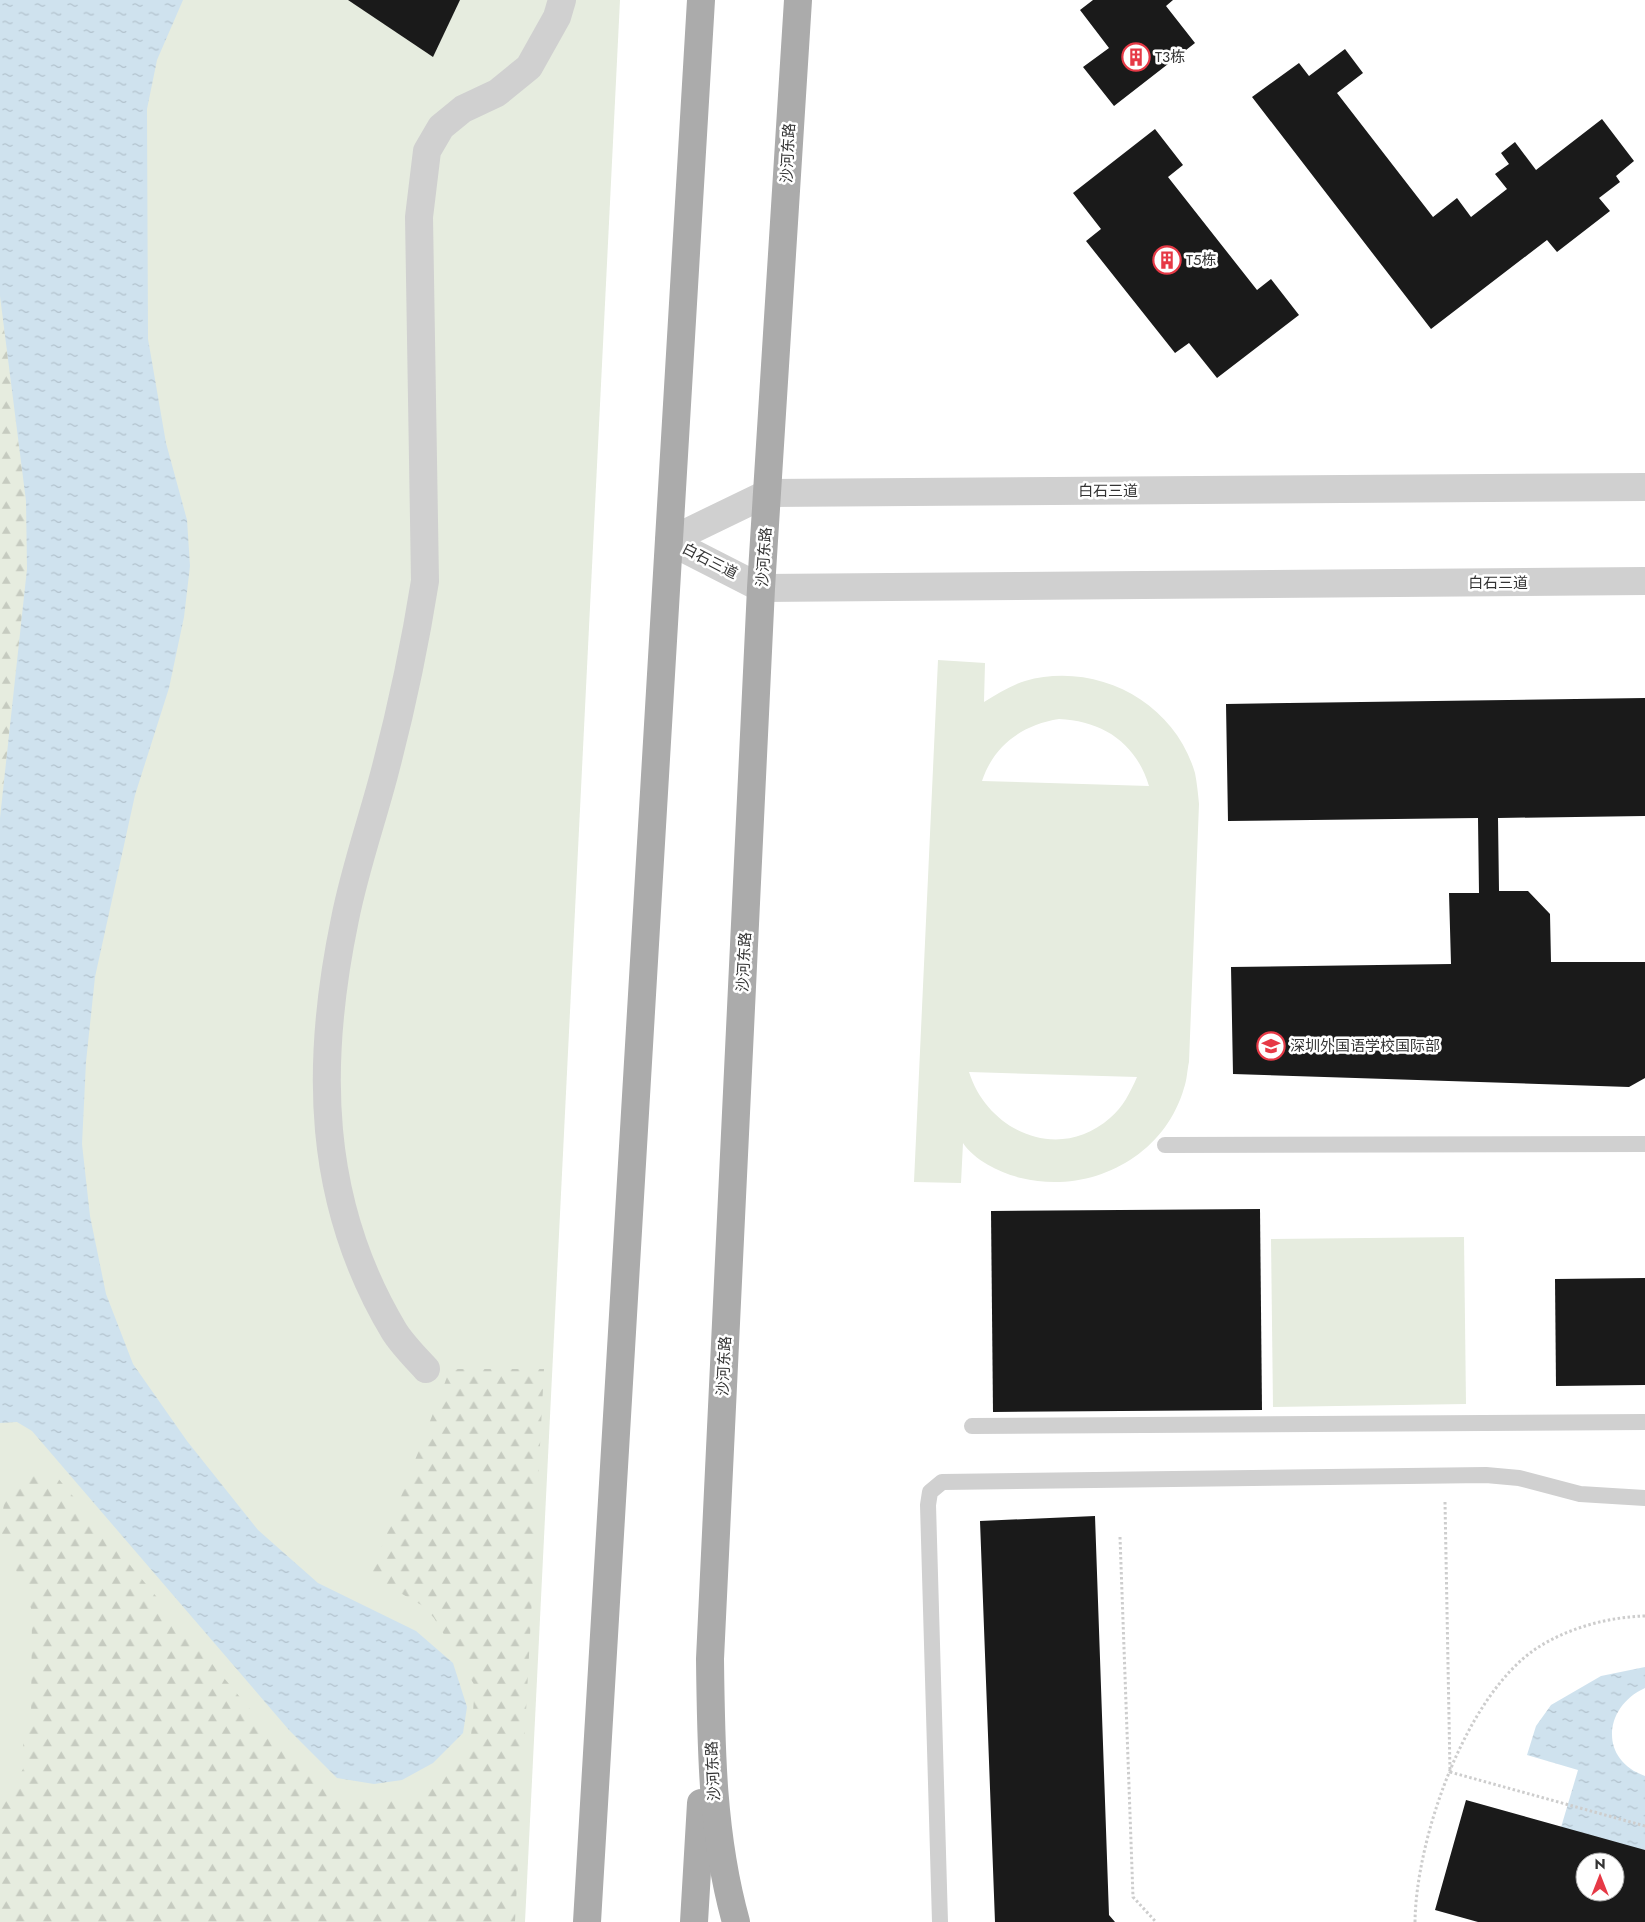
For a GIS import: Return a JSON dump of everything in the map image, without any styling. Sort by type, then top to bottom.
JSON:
[{"type":"main road","points":[[587,1922],[701,0]]},
{"type":"main road","name":"沙河东路","points":[[736,1922],[727,1890],[716,1821],[711,1745],[710,1659],[761,588],[798,0]]},
{"type":"main road","points":[[694,1922],[710,1659]]},
{"type":"main road","points":[[598,1738],[604,1922]]},
{"type":"street","points":[[426,1369],[395,1332],[354,1250],[339,1194],[328,1137],[326,1094],[327,1046],[345,918],[386,767],[418,622],[425,581],[418,216],[427,151],[440,127],[462,109],[497,93],[529,67],[557,17],[562,0]]},
{"type":"street","name":"白石三道","points":[[670,541],[768,493],[1645,487]]},
{"type":"street","name":"白石三道","points":[[670,541],[761,588],[1645,582]]},
{"type":"lane","points":[[1165,1145],[1645,1144]]},
{"type":"lane","points":[[972,1426],[1645,1422]]},
{"type":"lane","points":[[940,1922],[928,1505],[930,1492],[942,1482],[957,1480],[1444,1476],[1519,1478],[1580,1494],[1645,1498]]},
{"type":"path","points":[[1444,1476],[1450,1772]]},
{"type":"path","points":[[1120,1537],[1133,1897],[1156,1922]]},
{"type":"path","points":[[1415,1922],[1422,1865],[1434,1814],[1450,1772],[1479,1712],[1511,1671],[1537,1648],[1581,1627],[1629,1616],[1645,1616]]},
{"type":"path","points":[[1450,1772],[1645,1826]]},
{"type":"green space","points":[[0,0],[620,0],[525,1922],[0,1922]]},
{"type":"green space","points":[[0,296],[26,502],[27,569],[0,818]]},
{"type":"green space","points":[[938,660],[985,663],[984,702],[1004,690],[1025,681],[1052,676],[1079,677],[1104,682],[1129,692],[1151,707],[1170,725],[1185,748],[1195,773],[1197,785],[1199,804],[1189,1062],[1186,1082],[1174,1113],[1160,1134],[1142,1152],[1120,1166],[1097,1175],[1072,1181],[1047,1182],[1021,1178],[1005,1173],[981,1161],[963,1143],[961,1183],[914,1182]],"holes":[[[1059,719],[1090,724],[1116,737],[1136,758],[1149,786],[982,781],[994,757],[1011,739],[1033,726]],[[969,1072],[1137,1077],[1126,1099],[1110,1118],[1090,1131],[1069,1138],[1048,1139],[1028,1134],[1009,1125],[992,1111],[978,1093]]]},
{"type":"green space","points":[[1464,1237],[1466,1404],[1273,1407],[1271,1239]]},
{"type":"green space","points":[[458,1369],[544,1369],[515,1922],[0,1922],[0,1810],[23,1769],[23,1739],[31,1720],[32,1611],[0,1529],[6,1491],[33,1474],[57,1477],[268,1731],[337,1797],[370,1802],[406,1800],[434,1787],[470,1749],[475,1686],[434,1618],[423,1606],[383,1583],[373,1574],[373,1569],[449,1372]]},
{"type":"water","points":[[0,0],[183,0],[157,60],[147,109],[148,339],[166,443],[187,520],[190,566],[184,617],[169,688],[135,795],[95,977],[86,1062],[82,1144],[90,1216],[106,1294],[133,1364],[187,1441],[258,1530],[318,1583],[416,1631],[453,1663],[467,1707],[463,1733],[433,1763],[402,1780],[374,1784],[337,1778],[289,1730],[32,1431],[17,1422],[0,1423],[0,818],[27,569],[26,501],[0,296]]},
{"type":"water","points":[[1645,1667],[1645,1688],[1631,1697],[1621,1708],[1614,1720],[1612,1733],[1614,1746],[1620,1758],[1630,1768],[1645,1776],[1645,1922],[1533,1922],[1578,1770],[1527,1755],[1536,1726],[1551,1705],[1601,1676]]},
{"type":"building","points":[[348,0],[460,0],[433,57]]},
{"type":"building","name":"T3栋","points":[[1093,0],[1173,0],[1166,6],[1195,43],[1114,106],[1083,67],[1109,48],[1080,10]]},
{"type":"building","points":[[1345,49],[1363,73],[1337,93],[1433,217],[1457,198],[1471,217],[1507,189],[1495,174],[1509,164],[1501,153],[1515,142],[1536,170],[1602,119],[1634,161],[1616,176],[1620,182],[1599,198],[1610,211],[1557,252],[1547,240],[1431,329],[1252,97],[1299,63],[1309,76]]},
{"type":"building","name":"T5栋","points":[[1155,129],[1183,165],[1168,177],[1257,290],[1271,279],[1299,315],[1217,378],[1189,343],[1175,353],[1086,241],[1101,229],[1073,193]]},
{"type":"building","points":[[1645,698],[1645,816],[1498,818],[1499,891],[1528,891],[1550,914],[1551,962],[1645,962],[1645,1078],[1629,1087],[1233,1074],[1231,967],[1451,964],[1449,893],[1479,893],[1478,818],[1228,821],[1226,704]]},
{"type":"building","points":[[1260,1209],[1262,1410],[993,1412],[991,1211]]},
{"type":"building","points":[[1645,1278],[1645,1385],[1556,1386],[1555,1279]]},
{"type":"building","points":[[1095,1516],[1109,1915],[1115,1922],[995,1922],[980,1521]]},
{"type":"building","points":[[1466,1800],[1645,1850],[1645,1922],[1478,1922],[1435,1910]]},
{"type":"place","name":"T3栋","points":[[1136,57]]},
{"type":"place","name":"T5栋","points":[[1167,260]]},
{"type":"place","name":"深圳外国语学校国际部","points":[[1271,1046]]}]
